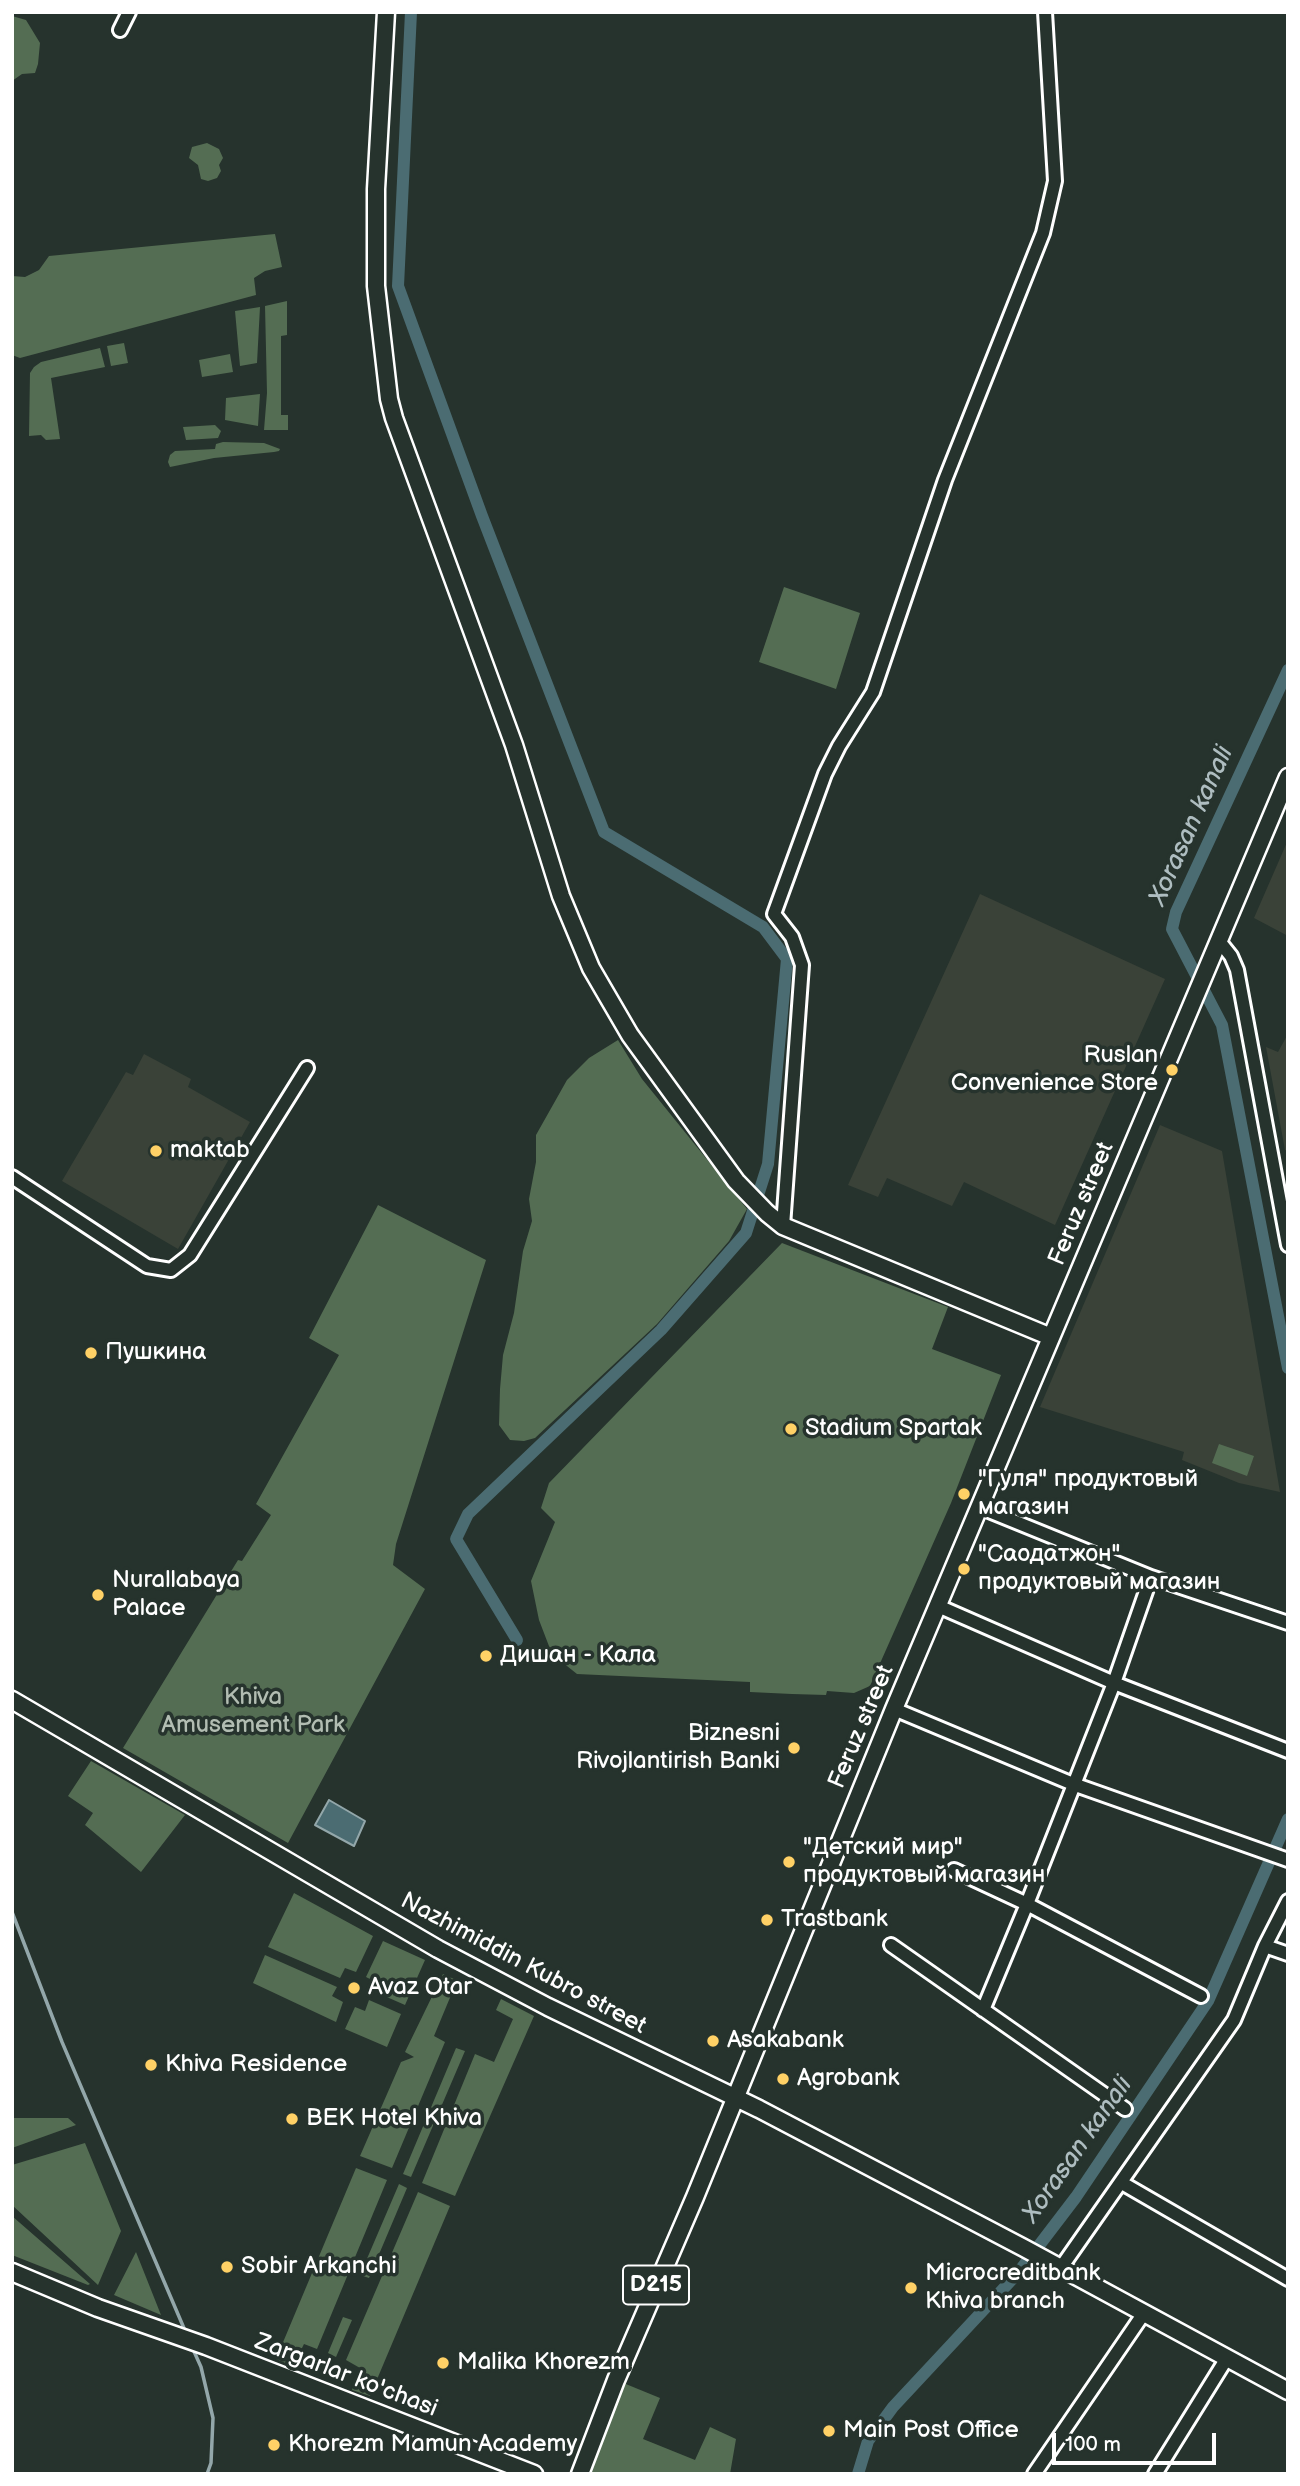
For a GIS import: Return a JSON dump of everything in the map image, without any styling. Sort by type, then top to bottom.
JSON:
[{"type":"main road","points":[[386,12],[376,189],[376,286],[394,418],[514,746],[561,896],[591,968],[630,1035],[737,1182],[783,1226],[1051,1337]]},
{"type":"main road","name":"Feruz street","points":[[580,2474],[616,2380],[695,2197],[894,1709],[1288,777]]},
{"type":"main road","name":"Nazhimiddin Kubro street","points":[[12,1700],[438,1950],[548,2007],[734,2097],[1060,2269]]},
{"type":"main road","points":[[1060,2269],[1288,2391]]},
{"type":"main road","name":"Zargarlar ko'chasi","points":[[12,2272],[98,2308],[180,2336],[534,2474]]},
{"type":"street","points":[[120,30],[129,12]]},
{"type":"street","points":[[783,1226],[802,965],[792,937],[774,914],[825,774],[873,692],[945,480],[1043,233],[1055,181],[1045,12]]},
{"type":"street","points":[[1219,941],[1231,956],[1237,970],[1288,1245]]},
{"type":"street","points":[[12,1177],[147,1266],[171,1270],[190,1255],[307,1068]]},
{"type":"street","points":[[979,1507],[1151,1577],[1288,1623]]},
{"type":"street","points":[[983,2010],[1114,1683],[1151,1577]]},
{"type":"street","points":[[938,1606],[1114,1683],[1288,1751]]},
{"type":"street","points":[[894,1709],[1073,1784],[1288,1860]]},
{"type":"street","points":[[954,1870],[1201,1996]]},
{"type":"street","points":[[1060,2269],[1234,2020],[1265,1946],[1288,1901]]},
{"type":"street","points":[[891,1945],[1125,2109]]},
{"type":"street","points":[[1265,1946],[1288,1954]]},
{"type":"street","points":[[1122,2183],[1288,2279]]},
{"type":"street","points":[[1034,2474],[1144,2313]]},
{"type":"street","points":[[1155,2474],[1227,2358]]},
{"type":"shaded area","points":[[1288,840],[1288,936],[1254,918]]},
{"type":"shaded area","points":[[980,894],[1165,979],[1055,1225],[964,1182],[952,1206],[887,1178],[878,1197],[848,1185]]},
{"type":"shaded area","points":[[1288,1034],[1288,1151],[1285,1150],[1266,1047],[1278,1052]]},
{"type":"shaded area","name":"maktab","points":[[144,1054],[191,1079],[188,1087],[250,1122],[178,1249],[62,1181],[126,1072],[133,1075]]},
{"type":"shaded area","points":[[1160,1125],[1222,1151],[1280,1492],[1239,1483],[1182,1460],[1184,1452],[1040,1407]]},
{"type":"green space","points":[[12,16],[26,20],[40,43],[35,73],[22,74],[12,81]]},
{"type":"green space","points":[[207,143],[219,149],[223,158],[217,178],[208,181],[201,179],[198,165],[189,158],[192,147]]},
{"type":"green space","points":[[275,234],[282,267],[265,271],[254,278],[256,295],[20,358],[12,355],[12,276],[25,277],[39,270],[49,256]]},
{"type":"green space","points":[[287,301],[287,335],[281,336],[281,415],[288,415],[288,430],[264,430],[267,393],[265,306]]},
{"type":"green space","points":[[260,307],[257,363],[240,366],[235,311]]},
{"type":"green space","points":[[124,343],[128,363],[111,366],[107,346]]},
{"type":"green space","points":[[100,348],[105,367],[51,378],[60,439],[46,440],[41,435],[29,436],[30,373],[34,367],[41,362]]},
{"type":"green space","points":[[230,354],[233,372],[202,377],[199,360]]},
{"type":"green space","points":[[260,394],[258,426],[225,420],[226,398]]},
{"type":"green space","points":[[215,425],[221,431],[218,438],[186,440],[183,427]]},
{"type":"green space","points":[[264,443],[280,449],[170,467],[170,455],[175,451],[215,449],[216,444]]},
{"type":"green space","points":[[784,587],[860,613],[836,689],[759,662]]},
{"type":"green space","points":[[618,1040],[642,1079],[747,1209],[729,1241],[657,1324],[535,1438],[524,1441],[510,1440],[499,1425],[500,1389],[503,1355],[514,1313],[523,1251],[532,1221],[529,1199],[536,1162],[536,1135],[567,1080],[589,1058]]},
{"type":"green space","name":"Khiva Amusement Park","points":[[378,1205],[486,1260],[396,1544],[393,1565],[425,1589],[288,1843],[123,1748],[238,1560],[242,1561],[271,1515],[256,1504],[339,1355],[309,1338]]},
{"type":"green space","name":"Stadium Spartak","points":[[782,1243],[948,1307],[932,1349],[1001,1375],[951,1503],[870,1686],[854,1693],[827,1691],[826,1695],[792,1694],[750,1692],[750,1682],[577,1674],[552,1654],[539,1620],[531,1581],[555,1522],[541,1508],[549,1483]]},
{"type":"green space","points":[[1219,1444],[1254,1456],[1247,1476],[1212,1463]]},
{"type":"green space","points":[[91,1761],[185,1815],[141,1872],[85,1825],[93,1813],[68,1796]]},
{"type":"green space","points":[[294,1893],[373,1936],[356,1972],[345,1968],[340,1978],[268,1947]]},
{"type":"green space","points":[[383,1941],[425,1960],[405,2005],[373,1991],[376,1982],[366,1977]]},
{"type":"green space","points":[[265,1955],[337,1987],[332,1996],[343,2002],[336,2022],[253,1983]]},
{"type":"green space","points":[[443,1974],[467,1985],[465,1991],[454,1988],[434,2036],[445,2042],[392,2168],[360,2156],[401,2062],[414,2057],[405,2052]]},
{"type":"green space","points":[[501,1999],[534,2016],[455,2196],[422,2183],[475,2054],[494,2062],[513,2019],[496,2010]]},
{"type":"green space","points":[[369,2000],[401,2014],[387,2047],[345,2029],[355,2007],[365,2011]]},
{"type":"green space","points":[[456,2048],[465,2051],[411,2177],[403,2174]]},
{"type":"green space","points":[[12,2118],[68,2118],[76,2125],[12,2148]]},
{"type":"green space","points":[[85,2143],[121,2231],[98,2285],[12,2205],[12,2165]]},
{"type":"green space","points":[[356,2168],[387,2180],[317,2349],[304,2344],[293,2366],[276,2359]]},
{"type":"green space","points":[[399,2184],[407,2188],[369,2278],[360,2275]]},
{"type":"green space","points":[[418,2192],[450,2206],[370,2396],[352,2390],[360,2368],[346,2360]]},
{"type":"green space","points":[[12,2216],[90,2284],[12,2255]]},
{"type":"green space","points":[[136,2252],[161,2315],[114,2295]]},
{"type":"green space","points":[[343,2317],[352,2320],[336,2357],[328,2353]]},
{"type":"green space","points":[[616,2380],[660,2398],[643,2439],[695,2460],[710,2427],[736,2439],[730,2474],[589,2474],[581,2470]]},
{"type":"water","points":[[329,1800],[365,1821],[354,1846],[315,1825]]},
{"type":"waterway","points":[[411,12],[398,286],[482,516],[604,832],[763,927],[787,959],[768,1164],[746,1233],[661,1330],[468,1514],[456,1539],[517,1640]]},
{"type":"waterway","name":"Xorasan kanali","points":[[1288,670],[1176,912],[1172,929],[1222,1025],[1288,1368]]},
{"type":"waterway","name":"Xorasan kanali","points":[[858,2474],[868,2441],[893,2407],[1018,2273],[1076,2197],[1208,2001],[1288,1819]]},
{"type":"waterway","points":[[12,1912],[62,2042],[186,2333]]},
{"type":"waterway","points":[[192,2347],[201,2367],[213,2418],[211,2463],[207,2474]]},
{"type":"place","name":"Ruslan Convenience Store","points":[[1172,1070]]},
{"type":"place","name":"maktab","points":[[156,1151]]},
{"type":"place","name":"Пушкина","points":[[91,1353]]},
{"type":"place","name":"Stadium Spartak","points":[[791,1429]]},
{"type":"place","name":"\"Гуля\" продуктовый магазин","points":[[964,1494]]},
{"type":"place","name":"\"Саодатжон\" продуктовый магазин","points":[[964,1569]]},
{"type":"place","name":"Nurallabaya Palace","points":[[98,1595]]},
{"type":"place","name":"Дишан - Кала","points":[[486,1656]]},
{"type":"place","name":"Biznesni Rivojlantirish Banki","points":[[794,1748]]},
{"type":"place","name":"\"Детский мир\" продуктовый магазин","points":[[789,1862]]},
{"type":"place","name":"Trastbank","points":[[767,1920]]},
{"type":"place","name":"Avaz Otar","points":[[354,1988]]},
{"type":"place","name":"Asakabank","points":[[713,2041]]},
{"type":"place","name":"Khiva Residence","points":[[151,2065]]},
{"type":"place","name":"Agrobank","points":[[783,2079]]},
{"type":"place","name":"BEK Hotel Khiva","points":[[292,2119]]},
{"type":"place","name":"Sobir Arkanchi","points":[[227,2267]]},
{"type":"place","name":"Microcreditbank Khiva branch","points":[[911,2288]]},
{"type":"place","name":"Malika Khorezm","points":[[443,2363]]},
{"type":"place","name":"Main Post Office","points":[[829,2431]]},
{"type":"place","name":"Khorezm Mamun Academy","points":[[274,2445]]}]
